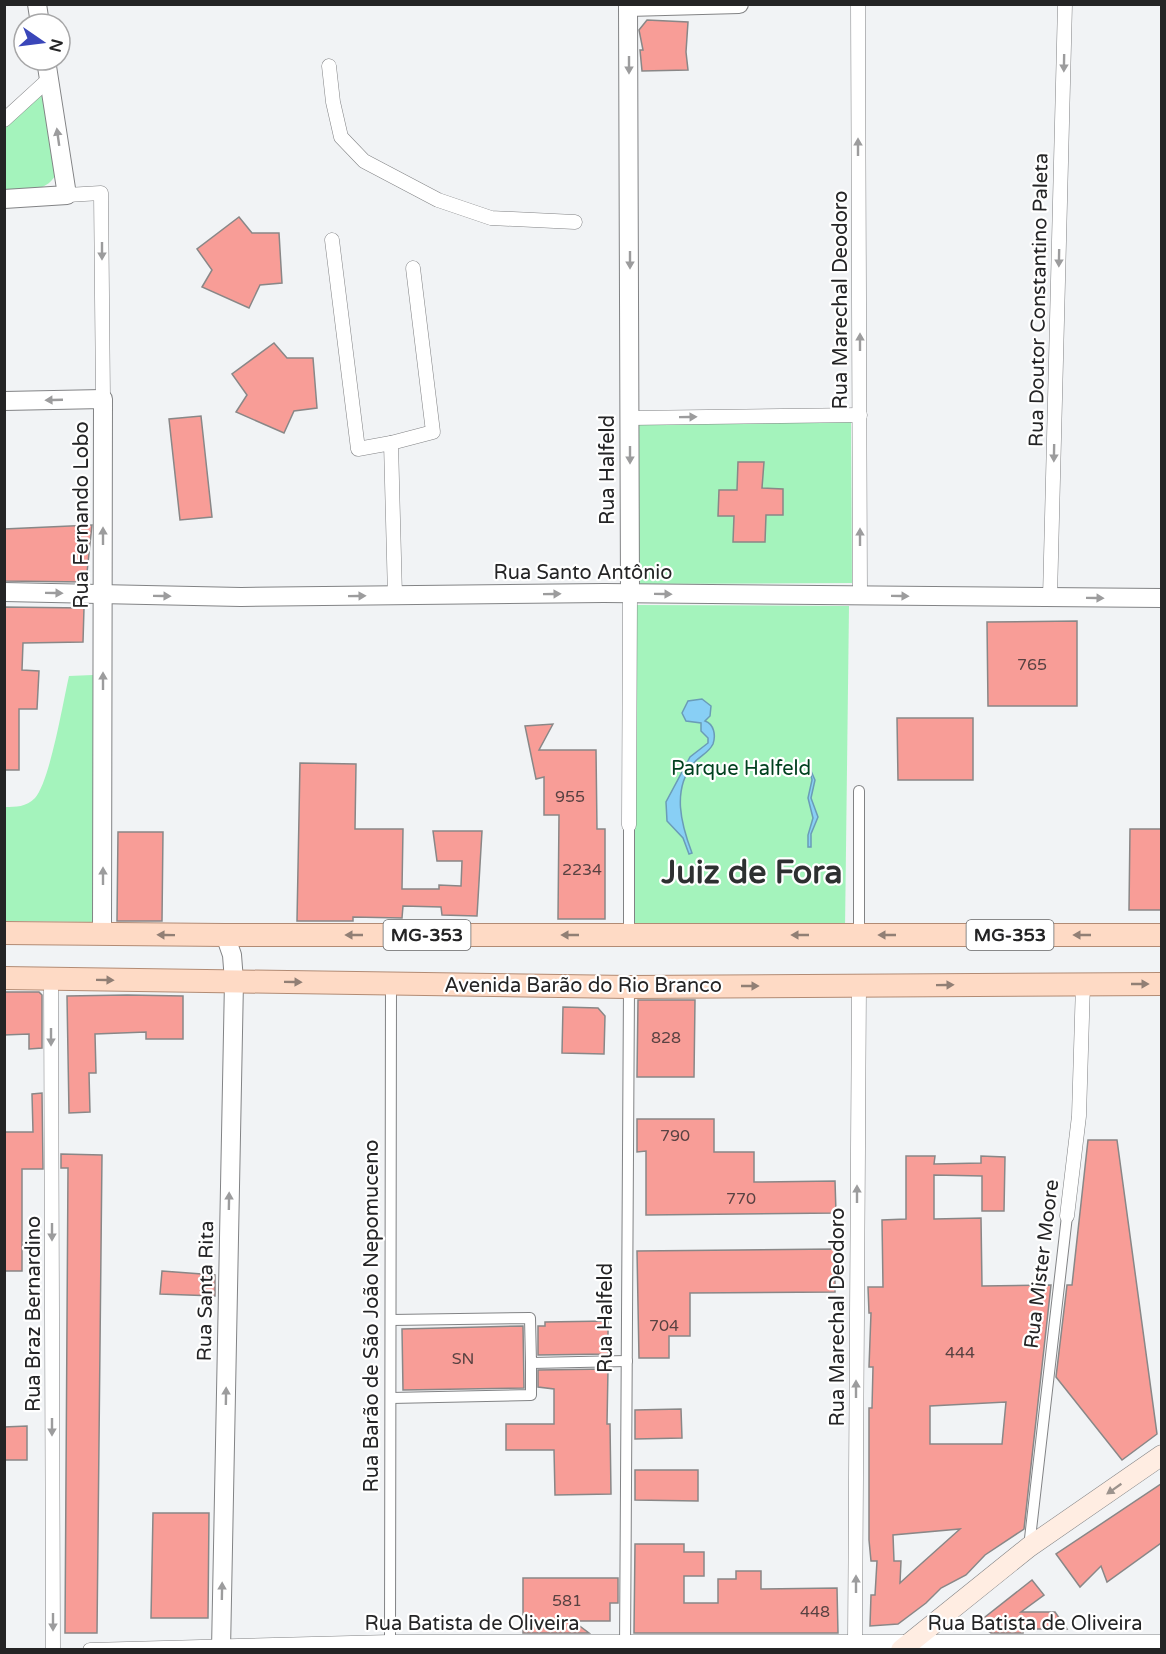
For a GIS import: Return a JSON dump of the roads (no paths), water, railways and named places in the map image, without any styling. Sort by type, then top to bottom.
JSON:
[{"type":"main road","name":"MG-353","points":[[4,933],[1161,935]]},
{"type":"main road","name":"Avenida Barão do Rio Branco","points":[[4,978],[629,987],[1161,984]]},
{"type":"main road","points":[[905,1646],[1029,1548],[1161,1455]]},
{"type":"street","points":[[628,6],[740,4]]},
{"type":"street","name":"Rua Marechal Deodoro","points":[[858,4],[860,595]]},
{"type":"street","name":"Rua Doutor Constantino Paleta","points":[[1050,597],[1065,4]]},
{"type":"street","name":"Rua Halfeld","points":[[628,6],[629,935]]},
{"type":"street","points":[[329,66],[333,102],[341,136],[364,161],[438,200],[491,218],[575,222]]},
{"type":"street","points":[[4,120],[45,72]]},
{"type":"street","points":[[48,72],[67,195]]},
{"type":"street","name":"Rua Fernando Lobo","points":[[4,199],[101,193],[102,934]]},
{"type":"street","points":[[332,240],[358,449],[433,432],[413,268]]},
{"type":"street","points":[[4,401],[103,399]]},
{"type":"street","points":[[630,418],[860,415]]},
{"type":"street","points":[[391,443],[395,596]]},
{"type":"street","name":"Rua Santo Antônio","points":[[4,592],[241,597],[630,593],[1161,598]]},
{"type":"street","points":[[859,791],[859,935]]},
{"type":"street","name":"Rua Santa Rita","points":[[221,1648],[234,981],[232,955],[225,935]]},
{"type":"street","name":"Rua Braz Bernardino","points":[[51,979],[53,1650]]},
{"type":"street","name":"Rua Barão de São João Nepomuceno","points":[[390,1646],[391,983]]},
{"type":"street","name":"Rua Mister Moore","points":[[1029,1548],[1078,1116],[1083,984]]},
{"type":"street","name":"Rua Marechal Deodoro","points":[[855,1646],[858,986]]},
{"type":"street","name":"Rua Halfeld","points":[[625,1646],[629,987]]},
{"type":"street","points":[[391,1320],[530,1318],[531,1363],[531,1395],[391,1398]]},
{"type":"street","points":[[531,1363],[627,1361]]},
{"type":"street","name":"Rua Batista de Oliveira","points":[[90,1650],[390,1646],[1147,1646],[1161,1642]]},
{"type":"water","points":[[702,699],[711,706],[710,716],[705,721],[714,730],[714,737],[711,747],[693,764],[682,785],[680,807],[692,853],[689,854],[683,838],[667,821],[666,802],[690,757],[708,743],[708,738],[701,731],[701,723],[686,721],[682,713],[688,701]]},
{"type":"water","points":[[808,758],[810,758],[811,771],[815,780],[811,798],[818,817],[811,834],[811,847],[808,847],[808,835],[813,818],[808,798],[812,780]]},
{"type":"district","name":"Juiz de Fora","points":[[752,872]]},
{"type":"park label","name":"Parque Halfeld","points":[[741,768]]}]
